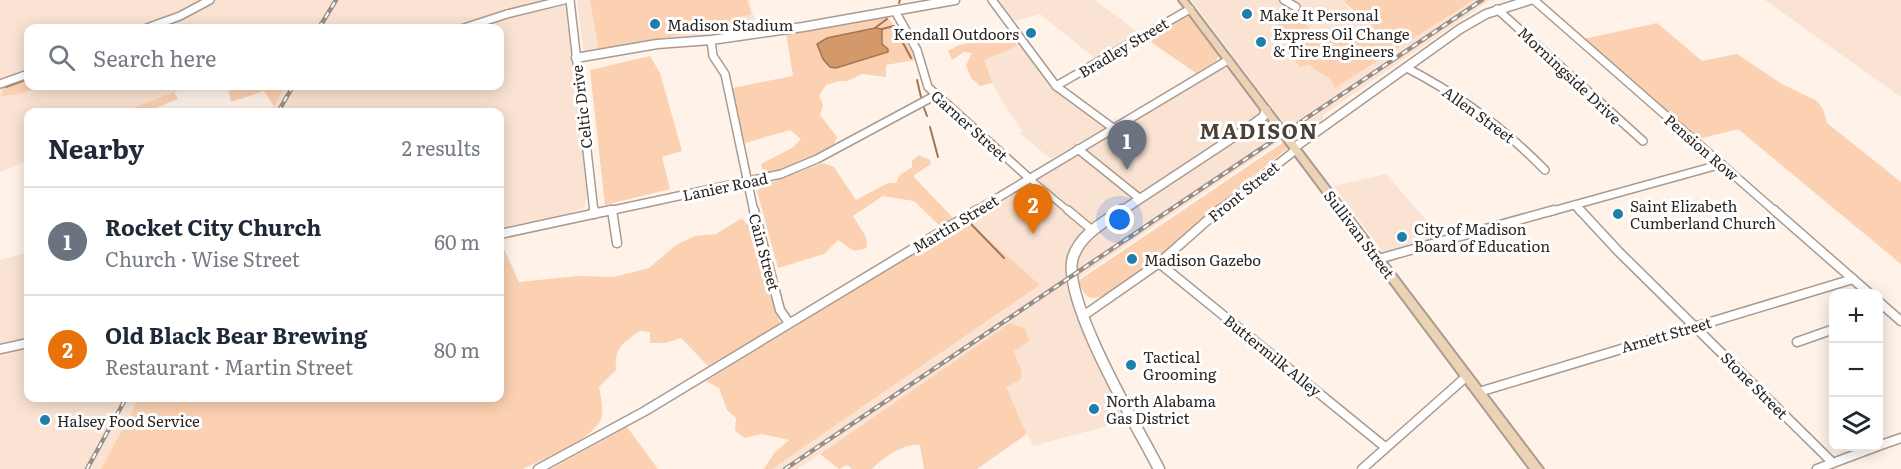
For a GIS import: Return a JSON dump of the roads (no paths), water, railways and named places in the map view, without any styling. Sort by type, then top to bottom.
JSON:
[{"type":"main road","name":"Sullivan Street","points":[[1186,3],[1538,469]]},
{"type":"street","points":[[157,24],[195,9],[210,0]]},
{"type":"street","points":[[476,24],[564,0]]},
{"type":"street","name":"Celtic Drive","points":[[570,0],[594,214]]},
{"type":"street","name":"Garner Street","points":[[890,0],[917,50],[928,87],[1029,178]]},
{"type":"street","points":[[576,58],[657,44],[711,40],[955,0]]},
{"type":"street","points":[[992,0],[1056,86],[1113,128]]},
{"type":"street","points":[[1284,0],[1296,7]]},
{"type":"street","name":"Front Street","points":[[1083,316],[1159,263],[1217,212],[1293,152],[1295,147],[1460,29],[1497,9],[1530,0]]},
{"type":"street","name":"Pension Row","points":[[1534,0],[1864,289]]},
{"type":"street","name":"Bradley Street","points":[[1056,86],[1186,3]]},
{"type":"street","name":"Morningside Drive","points":[[1497,9],[1643,141]]},
{"type":"street","name":"Cain Street","points":[[711,40],[712,56],[725,75],[746,182],[780,310],[789,323]]},
{"type":"street","name":"Martin Street","points":[[538,469],[645,411],[1228,60]]},
{"type":"street","name":"Allen Street","points":[[1407,68],[1426,77],[1498,124],[1545,170]]},
{"type":"street","points":[[0,84],[24,75]]},
{"type":"street","name":"Lanier Road","points":[[504,233],[781,174],[817,159],[936,95]]},
{"type":"street","points":[[1159,469],[1083,316],[1071,276],[1071,265],[1080,243],[1092,230],[1252,125],[1263,117],[1266,110]]},
{"type":"street","points":[[1252,125],[1265,123],[1279,127]]},
{"type":"street","points":[[1078,149],[1139,198]]},
{"type":"street","points":[[1378,259],[1722,164]]},
{"type":"street","points":[[1029,178],[1092,230]]},
{"type":"street","name":"Stone Street","points":[[1575,205],[1619,252],[1833,463]]},
{"type":"street","points":[[612,210],[617,243]]},
{"type":"street","name":"Buttermilk Alley","points":[[1159,263],[1386,447]]},
{"type":"street","name":"Arnett Street","points":[[1479,392],[1853,279]]},
{"type":"street","points":[[1883,305],[1901,321]]},
{"type":"street","points":[[1883,310],[1888,309]]},
{"type":"street","points":[[1797,342],[1829,330]]},
{"type":"street","points":[[0,349],[24,344]]},
{"type":"street","points":[[1362,469],[1467,376]]},
{"type":"street","points":[[1883,444],[1901,438]]},
{"type":"street","points":[[1817,469],[1865,451]]},
{"type":"waterway","points":[[875,28],[887,19]]},
{"type":"waterway","points":[[882,29],[894,26],[911,58]]},
{"type":"waterway","points":[[6,87],[24,80]]},
{"type":"waterway","points":[[917,80],[921,97]]},
{"type":"waterway","points":[[924,108],[927,116]]},
{"type":"waterway","points":[[930,127],[938,157]]},
{"type":"waterway","points":[[971,224],[1004,258]]},
{"type":"railway","points":[[321,24],[336,0]]},
{"type":"railway","points":[[785,469],[1482,0]]},
{"type":"railway","points":[[280,108],[291,90]]},
{"type":"railway","points":[[87,469],[124,402]]},
{"type":"place","name":"Make It Personal","points":[[1247,14]]},
{"type":"place","name":"Madison Stadium","points":[[655,24]]},
{"type":"place","name":"Kendall Outdoors","points":[[1031,33]]},
{"type":"place","name":"Express Oil Change & Tire Engineers","points":[[1261,42]]},
{"type":"place","name":"Rocket City Church","points":[[1127,170]]},
{"type":"place","name":"Saint Elizabeth Cumberland Church","points":[[1618,214]]},
{"type":"place","name":"Old Black Bear Brewing","points":[[1033,234]]},
{"type":"place","name":"City of Madison Board of Education","points":[[1402,237]]},
{"type":"place","name":"Madison Gazebo","points":[[1132,259]]},
{"type":"place","name":"Tactical Grooming","points":[[1131,365]]},
{"type":"place","name":"North Alabama Gas District","points":[[1094,409]]},
{"type":"place","name":"Halsey Food Service","points":[[45,420]]},
{"type":"district","name":"MADISON","points":[[1259,129]]}]
